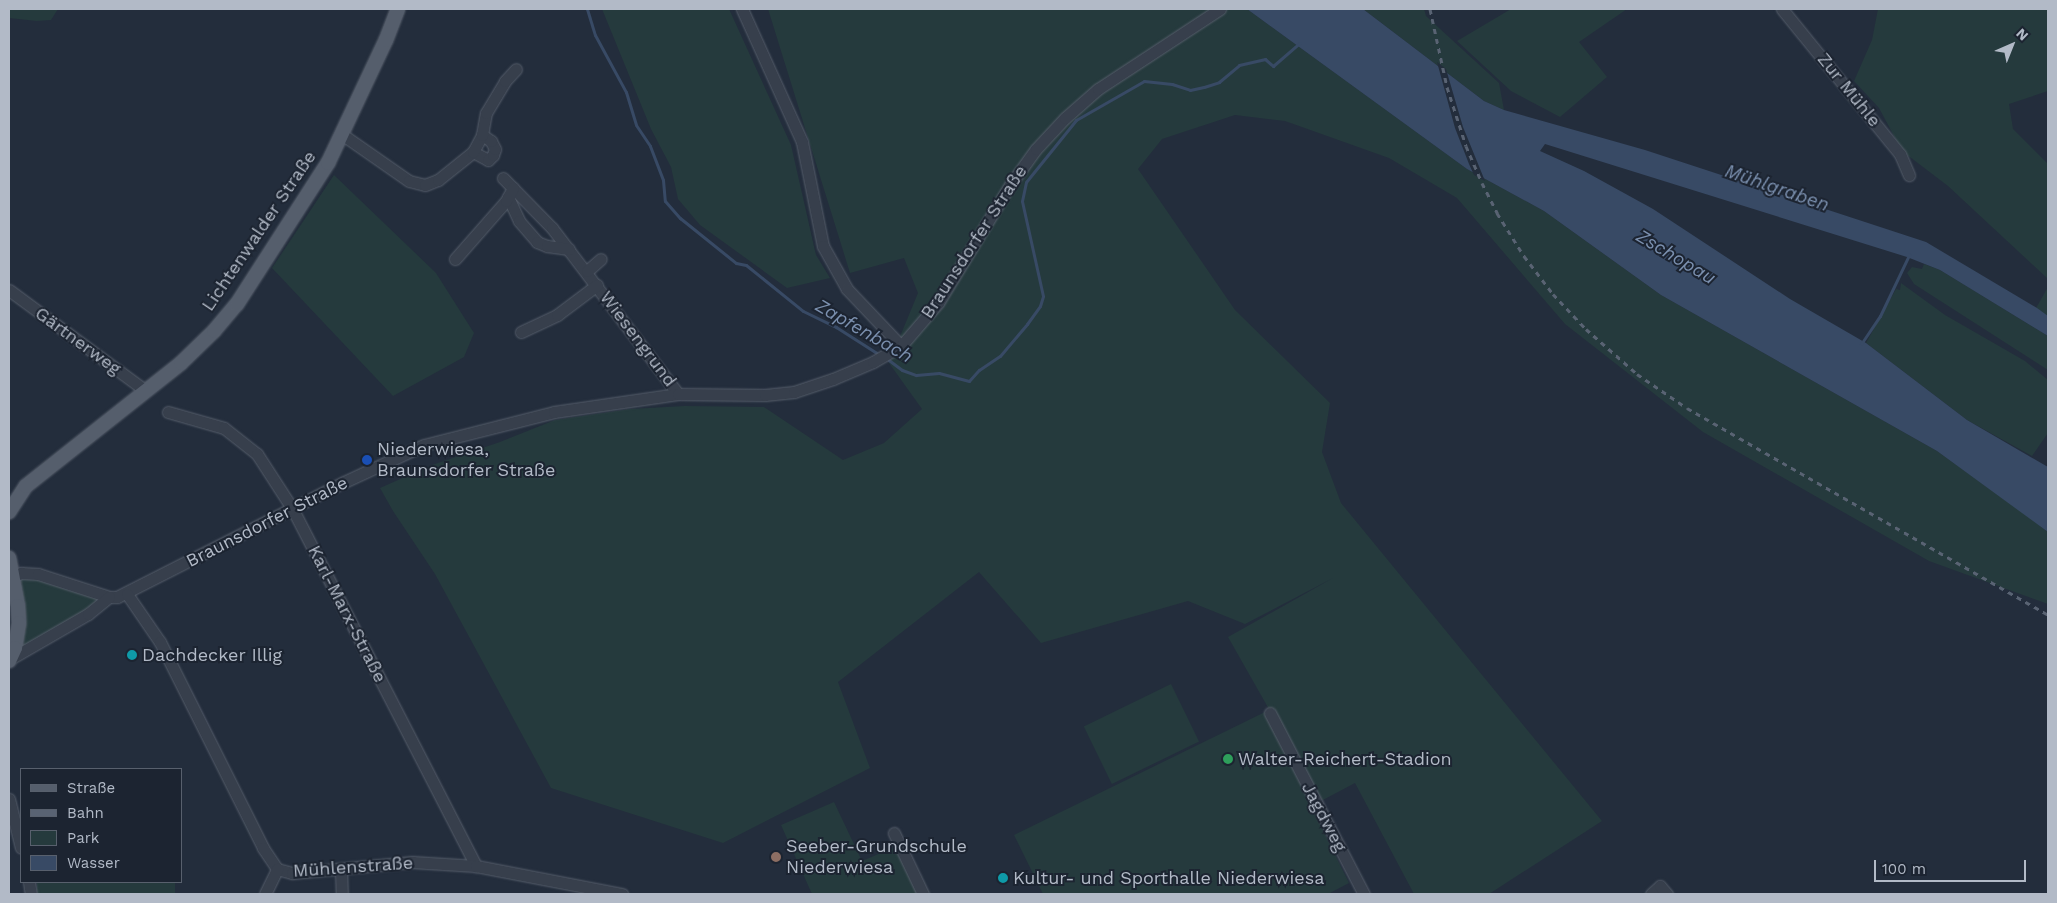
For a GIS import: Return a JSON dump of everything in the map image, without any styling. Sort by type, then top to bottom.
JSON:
[{"type":"main road","name":"Lichtenwalder Straße","points":[[9,512],[18,494],[44,469],[181,363],[214,331],[236,304],[289,226],[343,135],[398,9]]},
{"type":"main road","points":[[9,558],[19,623],[17,638],[9,660]]},
{"type":"street","points":[[742,9],[802,142],[823,246],[847,289],[897,349]]},
{"type":"street","name":"Zur Mühle","points":[[1782,9],[1900,154],[1909,175]]},
{"type":"street","name":"Braunsdorfer Straße","points":[[13,576],[22,573],[38,574],[109,597],[127,594],[292,508],[424,445],[554,412],[678,394],[765,395],[794,392],[833,379],[873,362],[897,349],[938,303],[994,208],[1036,149],[1050,133],[1098,89],[1218,10]]},
{"type":"street","points":[[343,135],[409,181],[425,186],[438,180],[472,152],[482,135],[486,113],[505,81],[516,70]]},
{"type":"street","points":[[472,152],[488,160],[494,155],[495,149],[491,141],[482,135]]},
{"type":"street","name":"Wiesengrund","points":[[504,178],[511,192],[519,221],[537,242],[547,246],[569,249]]},
{"type":"street","points":[[456,259],[511,192]]},
{"type":"street","name":"Wiesengrund","points":[[511,192],[569,249],[678,394]]},
{"type":"street","points":[[587,271],[601,259]]},
{"type":"street","name":"Wiesengrund","points":[[520,332],[557,315],[597,285]]},
{"type":"street","name":"Gärtnerweg","points":[[9,290],[146,391]]},
{"type":"street","name":"Karl-Marx-Straße","points":[[168,412],[224,428],[257,454],[292,508],[476,866]]},
{"type":"street","name":"Mühlenstraße","points":[[127,594],[160,642],[264,848],[277,869],[292,873],[412,862],[476,866],[622,894]]},
{"type":"street","name":"Braunsdorfer Straße","points":[[9,660],[88,614],[109,597]]},
{"type":"street","name":"Jagdweg","points":[[1270,713],[1364,894]]},
{"type":"street","points":[[9,798],[20,844]]},
{"type":"street","points":[[894,834],[923,894]]},
{"type":"street","points":[[265,894],[277,869]]},
{"type":"street","points":[[341,870],[342,894]]},
{"type":"street","points":[[1651,894],[1660,886],[1667,894]]},
{"type":"green space","points":[[9,9],[58,9],[51,20],[37,21],[9,18]]},
{"type":"green space","points":[[602,9],[729,9],[791,145],[816,255],[830,278],[787,288],[700,225],[678,199],[671,167],[651,129]]},
{"type":"green space","points":[[768,9],[1247,9],[1467,169],[1544,211],[1661,295],[1937,451],[2030,518],[2048,532],[2048,604],[1929,561],[1703,432],[1565,324],[1457,198],[1389,158],[1285,121],[1235,115],[1162,139],[1138,169],[1235,310],[1330,403],[1322,452],[1341,503],[1602,821],[1489,894],[1414,894],[1355,783],[1321,801],[1228,637],[1333,578],[1245,624],[1188,601],[1041,643],[979,572],[838,682],[870,768],[723,843],[551,788],[435,574],[380,488],[432,465],[500,442],[555,420],[630,409],[685,406],[764,407],[843,460],[884,443],[922,409],[889,363],[918,293],[904,258],[850,273]]},
{"type":"green space","points":[[1363,9],[1424,9],[1426,16],[1499,83],[1504,110],[1484,101]]},
{"type":"green space","points":[[1511,9],[1627,9],[1579,42],[1607,77],[1560,117],[1511,91],[1457,41]]},
{"type":"green space","points":[[1878,9],[2048,9],[2048,91],[2009,104],[2013,129],[2048,164],[2048,279],[1948,186],[1902,151],[1879,108],[1854,81],[1872,40]]},
{"type":"green space","points":[[334,175],[436,273],[474,333],[464,357],[393,396],[272,268]]},
{"type":"green space","points":[[1924,264],[1940,270],[2048,336],[2048,370],[1914,284],[1907,273],[1912,267],[1922,269]]},
{"type":"green space","points":[[1901,283],[1945,315],[2025,361],[2048,380],[2048,433],[2032,456],[1967,420],[1866,343],[1896,289],[1900,290]]},
{"type":"green space","points":[[2048,287],[2048,317],[2036,308]]},
{"type":"green space","points":[[21,573],[109,597],[10,659],[15,648],[13,576]]},
{"type":"green space","points":[[1171,684],[1199,742],[1112,784],[1084,727]]},
{"type":"green space","name":"Walter-Reichert-Stadion","points":[[1265,712],[1349,883],[1328,894],[1043,894],[1014,835]]},
{"type":"green space","points":[[834,802],[862,861],[895,847],[918,894],[812,894],[781,825]]},
{"type":"green space","points":[[37,883],[175,883],[175,894],[37,894]]},
{"type":"water","name":"Zschopau","points":[[1247,9],[1363,9],[1484,101],[1504,110],[1645,150],[1926,242],[2037,308],[2048,316],[2048,336],[1940,270],[1907,257],[1545,144],[1540,151],[1584,171],[1653,209],[1790,299],[1866,343],[1967,420],[2048,467],[2048,532],[1937,451],[1661,295],[1544,211],[1467,169]]},
{"type":"pier","points":[[1437,62],[1446,69],[1463,127],[1485,181],[1474,175],[1469,164],[1455,128]]},
{"type":"waterway","name":"Zapfenbach","points":[[587,9],[595,35],[626,92],[636,125],[650,146],[663,180],[665,201],[680,218],[736,263],[746,265],[803,311],[836,327],[880,355]]},
{"type":"waterway","name":"Zapfenbach","points":[[886,358],[902,370],[916,375],[939,373],[969,381],[979,370],[1000,356],[1027,324],[1040,306],[1043,296],[1022,201],[1026,182],[1076,120],[1144,81],[1172,84],[1190,90],[1204,87],[1219,82],[1239,65],[1265,59],[1273,66],[1299,43]]},
{"type":"waterway","points":[[1861,344],[1880,316],[1909,255]]},
{"type":"railway","points":[[1430,9],[1447,87],[1466,146],[1482,183],[1497,213],[1524,256],[1553,294],[1586,329],[1637,374],[1687,408],[2048,615]]},
{"type":"place","name":"Niederwiesa, Braunsdorfer Straße","points":[[367,460]]},
{"type":"place","name":"Dachdecker Illig","points":[[132,655]]},
{"type":"place","name":"Walter-Reichert-Stadion","points":[[1228,759]]},
{"type":"place","name":"Seeber-Grundschule Niederwiesa","points":[[776,857]]},
{"type":"place","name":"Kultur- und Sporthalle Niederwiesa","points":[[1003,878]]},
{"type":"water label","name":"Mühlgraben","points":[[1777,188]]}]
